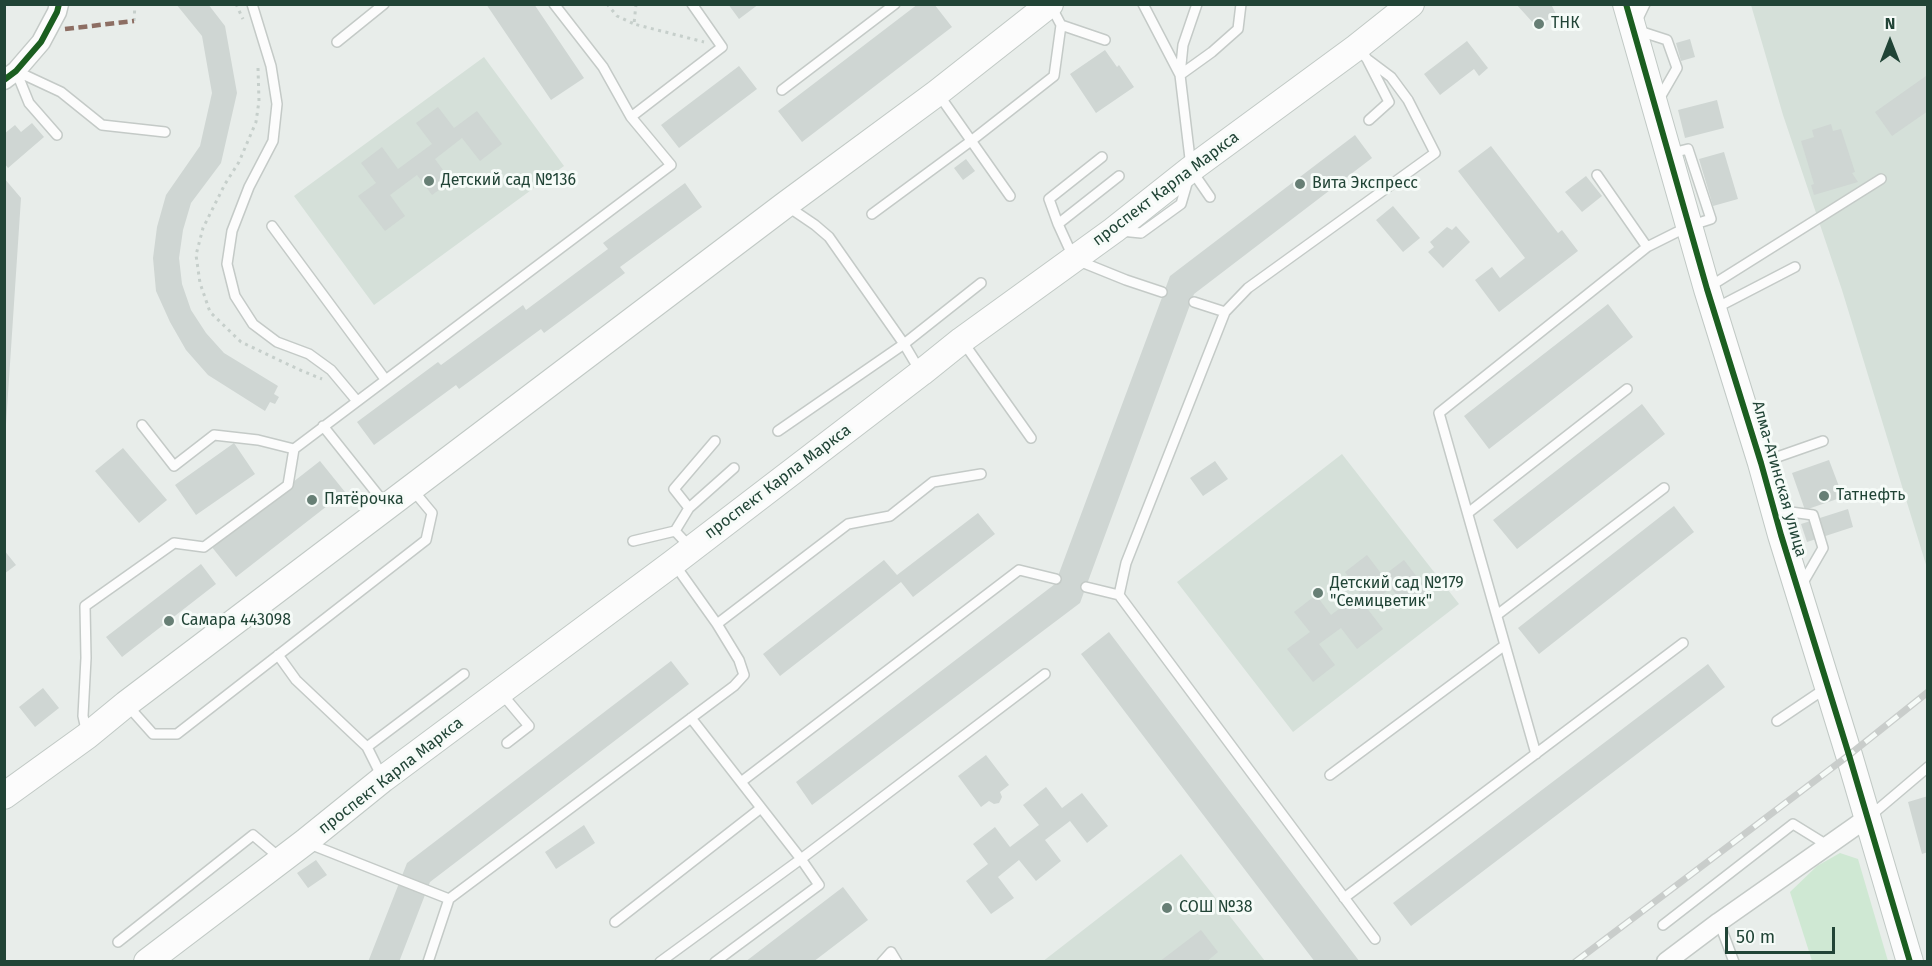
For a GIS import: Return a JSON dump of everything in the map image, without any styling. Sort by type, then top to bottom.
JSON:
[{"type":"main road","name":"проспект Карла Маркса","points":[[147,962],[282,860],[383,779],[500,692],[680,547],[921,373],[962,340],[1114,230],[1191,169],[1362,53],[1411,4]]},
{"type":"main road","name":"Алма-Атинская улица","points":[[1626,4],[1654,109],[1910,962]]},
{"type":"main road","points":[[4,796],[87,736],[126,704],[785,205],[937,93],[1054,11]]},
{"type":"street","points":[[10,76],[41,42],[59,4]]},
{"type":"street","points":[[1666,962],[1867,818]]},
{"type":"lane","points":[[252,4],[271,66],[277,104],[273,141],[249,187],[232,231],[227,264],[232,285],[235,296],[252,324],[277,342],[309,354],[331,370],[357,400]]},
{"type":"lane","points":[[337,42],[384,4]]},
{"type":"lane","points":[[87,736],[83,716],[86,658],[85,606],[174,543],[204,547],[288,485],[294,449],[671,165],[631,117],[603,68],[554,4]]},
{"type":"lane","points":[[631,117],[722,47],[692,4]]},
{"type":"lane","points":[[782,90],[895,4]]},
{"type":"lane","points":[[1143,4],[1180,75]]},
{"type":"lane","points":[[1197,4],[1183,45],[1180,75],[1191,169],[1210,197]]},
{"type":"lane","points":[[1180,75],[1212,52],[1238,29],[1241,4]]},
{"type":"lane","points":[[1633,29],[1645,4]]},
{"type":"lane","points":[[872,214],[1054,76],[1054,11],[1105,40]]},
{"type":"lane","points":[[1362,53],[1389,102],[1369,120]]},
{"type":"lane","points":[[1119,595],[1126,563],[1225,312],[1248,288],[1435,153],[1402,92],[1391,77],[1362,53]]},
{"type":"lane","points":[[10,76],[60,92],[102,125],[165,132]]},
{"type":"lane","points":[[10,76],[29,104],[57,135]]},
{"type":"lane","points":[[937,93],[1010,196]]},
{"type":"lane","points":[[1102,157],[1049,199],[1058,224],[1074,259],[1162,292]]},
{"type":"lane","points":[[1597,175],[1647,247]]},
{"type":"lane","points":[[1058,224],[1119,176]]},
{"type":"lane","points":[[1711,299],[1881,178]]},
{"type":"lane","points":[[785,205],[795,210],[829,237],[904,344],[921,373]]},
{"type":"lane","points":[[272,226],[385,379]]},
{"type":"lane","points":[[1536,754],[1439,413],[1647,247],[1689,226]]},
{"type":"lane","points":[[1711,299],[1795,267]]},
{"type":"lane","points":[[778,431],[904,344],[981,283]]},
{"type":"lane","points":[[1194,302],[1225,312]]},
{"type":"lane","points":[[962,340],[1031,438]]},
{"type":"lane","points":[[1468,513],[1627,389]]},
{"type":"lane","points":[[142,425],[174,466],[214,435],[258,440],[294,449]]},
{"type":"lane","points":[[323,426],[388,507]]},
{"type":"lane","points":[[689,508],[674,489],[715,441]]},
{"type":"lane","points":[[1761,463],[1823,441]]},
{"type":"lane","points":[[428,962],[449,900],[734,686],[744,675],[739,660],[717,624],[680,547],[689,508],[734,468]]},
{"type":"lane","points":[[717,624],[848,524],[891,516],[933,482],[981,474]]},
{"type":"lane","points":[[126,704],[153,734],[177,734],[426,540],[432,513],[412,488]]},
{"type":"lane","points":[[1497,615],[1664,488]]},
{"type":"lane","points":[[1774,510],[1813,515],[1823,548],[1798,590]]},
{"type":"lane","points":[[633,541],[680,547]]},
{"type":"lane","points":[[741,783],[1019,570],[1056,579]]},
{"type":"lane","points":[[1086,587],[1119,595],[1375,939]]},
{"type":"lane","points":[[1344,898],[1683,643]]},
{"type":"lane","points":[[1330,775],[1505,645]]},
{"type":"lane","points":[[278,655],[296,680],[367,747],[383,779]]},
{"type":"lane","points":[[367,747],[464,674]]},
{"type":"lane","points":[[660,962],[801,859],[1045,674]]},
{"type":"lane","points":[[1777,721],[1828,686]]},
{"type":"lane","points":[[500,692],[529,726],[507,743]]},
{"type":"lane","points":[[691,718],[819,885],[715,962]]},
{"type":"lane","points":[[1867,818],[1928,767]]},
{"type":"lane","points":[[615,922],[761,807]]},
{"type":"lane","points":[[1663,925],[1793,824],[1827,845]]},
{"type":"lane","points":[[118,942],[253,835],[282,860]]},
{"type":"lane","points":[[305,842],[449,900]]},
{"type":"lane","points":[[1719,922],[1734,962]]},
{"type":"lane","points":[[882,962],[891,952],[897,962]]},
{"type":"path","points":[[134,21],[135,4]]},
{"type":"path","points":[[607,4],[617,16],[634,24],[722,47]]},
{"type":"path","points":[[634,24],[636,4]]},
{"type":"shaded area","points":[[1751,5],[1927,5],[1927,568],[1842,290],[1783,115]]},
{"type":"shaded area","name":"Детский сад №136","points":[[484,57],[564,166],[374,305],[294,196]]},
{"type":"shaded area","name":"Детский сад №179 \"Семицветик\"","points":[[1342,454],[1459,604],[1293,732],[1177,582]]},
{"type":"shaded area","name":"СОШ №38","points":[[1181,854],[1265,961],[1042,962]]},
{"type":"green space","points":[[1840,853],[1858,859],[1888,961],[1812,961],[1790,892],[1817,866]]},
{"type":"building","points":[[176,4],[208,4],[225,26],[237,93],[221,163],[191,203],[183,230],[179,258],[182,284],[191,310],[206,333],[224,353],[278,386],[274,394],[279,397],[275,404],[270,402],[265,411],[208,375],[186,350],[156,291],[153,258],[157,227],[166,195],[200,146],[212,93],[202,36]]},
{"type":"building","points":[[486,4],[534,4],[584,78],[551,100]]},
{"type":"building","points":[[728,4],[759,4],[739,19]]},
{"type":"building","points":[[918,4],[934,4],[952,27],[802,142],[778,111]]},
{"type":"building","points":[[1516,4],[1551,4],[1557,16],[1535,25]]},
{"type":"building","points":[[1690,39],[1695,57],[1681,61],[1676,43]]},
{"type":"building","points":[[1467,41],[1488,68],[1479,76],[1474,69],[1440,95],[1424,74]]},
{"type":"building","points":[[1105,50],[1134,87],[1096,113],[1070,74]]},
{"type":"building","points":[[739,66],[757,89],[679,148],[661,125]]},
{"type":"building","points":[[1926,76],[1928,78],[1928,111],[1892,136],[1875,112]]},
{"type":"building","points":[[1717,100],[1724,128],[1685,138],[1678,110]]},
{"type":"building","points":[[438,107],[454,128],[477,111],[502,144],[480,161],[462,138],[435,159],[451,181],[432,195],[417,175],[390,195],[405,216],[385,231],[358,196],[376,183],[361,163],[382,147],[398,169],[432,144],[416,123]]},
{"type":"building","points":[[32,123],[44,137],[8,168],[4,163],[4,134],[15,125],[21,132]]},
{"type":"building","points":[[1831,124],[1833,131],[1841,129],[1855,172],[1852,173],[1858,182],[1814,195],[1811,185],[1814,184],[1801,141],[1814,137],[1812,130]]},
{"type":"building","points":[[1355,135],[1372,158],[1194,294],[1080,603],[812,805],[796,782],[1055,584],[1170,276]]},
{"type":"building","points":[[1491,146],[1558,233],[1562,230],[1578,251],[1499,312],[1475,280],[1492,267],[1500,278],[1525,258],[1458,171]]},
{"type":"building","points":[[1724,152],[1738,199],[1713,206],[1699,159]]},
{"type":"building","points":[[966,159],[975,171],[963,180],[954,168]]},
{"type":"building","points":[[1586,176],[1602,196],[1582,212],[1565,192]]},
{"type":"building","points":[[4,178],[21,198],[6,424],[4,423]]},
{"type":"building","points":[[685,183],[702,207],[620,267],[625,273],[544,333],[541,329],[459,389],[456,385],[374,445],[357,422],[438,362],[441,365],[523,305],[526,310],[608,249],[603,243]]},
{"type":"building","points":[[1393,206],[1420,238],[1403,252],[1376,220]]},
{"type":"building","points":[[1456,226],[1470,242],[1443,268],[1428,252],[1434,247],[1430,242],[1447,227],[1452,230]]},
{"type":"building","points":[[1608,304],[1633,337],[1489,449],[1464,416]]},
{"type":"building","points":[[1642,404],[1665,434],[1517,549],[1493,520]]},
{"type":"building","points":[[234,443],[255,474],[196,515],[175,485]]},
{"type":"building","points":[[123,448],[167,500],[139,523],[95,471]]},
{"type":"building","points":[[1829,460],[1843,497],[1805,510],[1792,473]]},
{"type":"building","points":[[320,461],[345,492],[236,577],[211,546]]},
{"type":"building","points":[[1215,461],[1228,479],[1203,496],[1190,478]]},
{"type":"building","points":[[1674,506],[1694,532],[1539,654],[1518,628]]},
{"type":"building","points":[[1848,509],[1853,527],[1807,542],[1801,524]]},
{"type":"building","points":[[978,513],[995,534],[913,597],[901,582],[780,676],[763,654],[884,560],[897,575]]},
{"type":"building","points":[[4,550],[16,565],[4,574]]},
{"type":"building","points":[[1367,555],[1383,576],[1404,560],[1430,594],[1409,610],[1391,588],[1366,607],[1383,629],[1357,649],[1341,628],[1319,644],[1335,665],[1313,682],[1287,649],[1310,632],[1294,612],[1316,595],[1331,615],[1360,593],[1345,572]]},
{"type":"building","points":[[201,564],[216,584],[122,657],[106,637]]},
{"type":"building","points":[[1109,632],[1360,962],[1315,962],[1081,654]]},
{"type":"building","points":[[671,661],[689,684],[430,882],[399,962],[368,962],[407,863]]},
{"type":"building","points":[[1708,664],[1725,687],[1411,926],[1393,903]]},
{"type":"building","points":[[43,688],[59,708],[35,727],[19,707]]},
{"type":"building","points":[[986,755],[1009,785],[1000,792],[1002,797],[999,803],[994,804],[989,801],[981,807],[958,776]]},
{"type":"building","points":[[1046,787],[1062,808],[1082,793],[1108,826],[1087,843],[1070,821],[1045,840],[1061,861],[1036,881],[1019,860],[998,877],[1014,898],[991,914],[966,881],[988,864],[973,844],[995,827],[1010,847],[1039,825],[1023,805]]},
{"type":"building","points":[[1928,796],[1928,852],[1922,854],[1908,802]]},
{"type":"building","points":[[584,825],[595,843],[556,869],[545,852]]},
{"type":"building","points":[[316,860],[327,875],[308,888],[297,873]]},
{"type":"building","points":[[843,887],[868,920],[813,962],[745,962]]},
{"type":"building","points":[[1201,930],[1218,952],[1206,962],[1159,962]]},
{"type":"railway","points":[[1575,962],[1849,755],[1928,692]]},
{"type":"marked path","points":[[65,29],[134,21]]},
{"type":"cycle path","points":[[4,80],[16,71],[41,42],[59,4]]},
{"type":"cycle path","points":[[1626,4],[1707,289],[1910,962]]},
{"type":"place","name":"ТНК","points":[[1539,24]]},
{"type":"place","name":"Детский сад №136","points":[[429,181]]},
{"type":"place","name":"Вита Экспресс","points":[[1300,184]]},
{"type":"place","name":"Татнефть","points":[[1824,496]]},
{"type":"place","name":"Пятёрочка","points":[[312,500]]},
{"type":"place","name":"Детский сад №179 \"Семицветик\"","points":[[1318,593]]},
{"type":"place","name":"Самара 443098","points":[[169,621]]},
{"type":"place","name":"СОШ №38","points":[[1167,908]]}]
